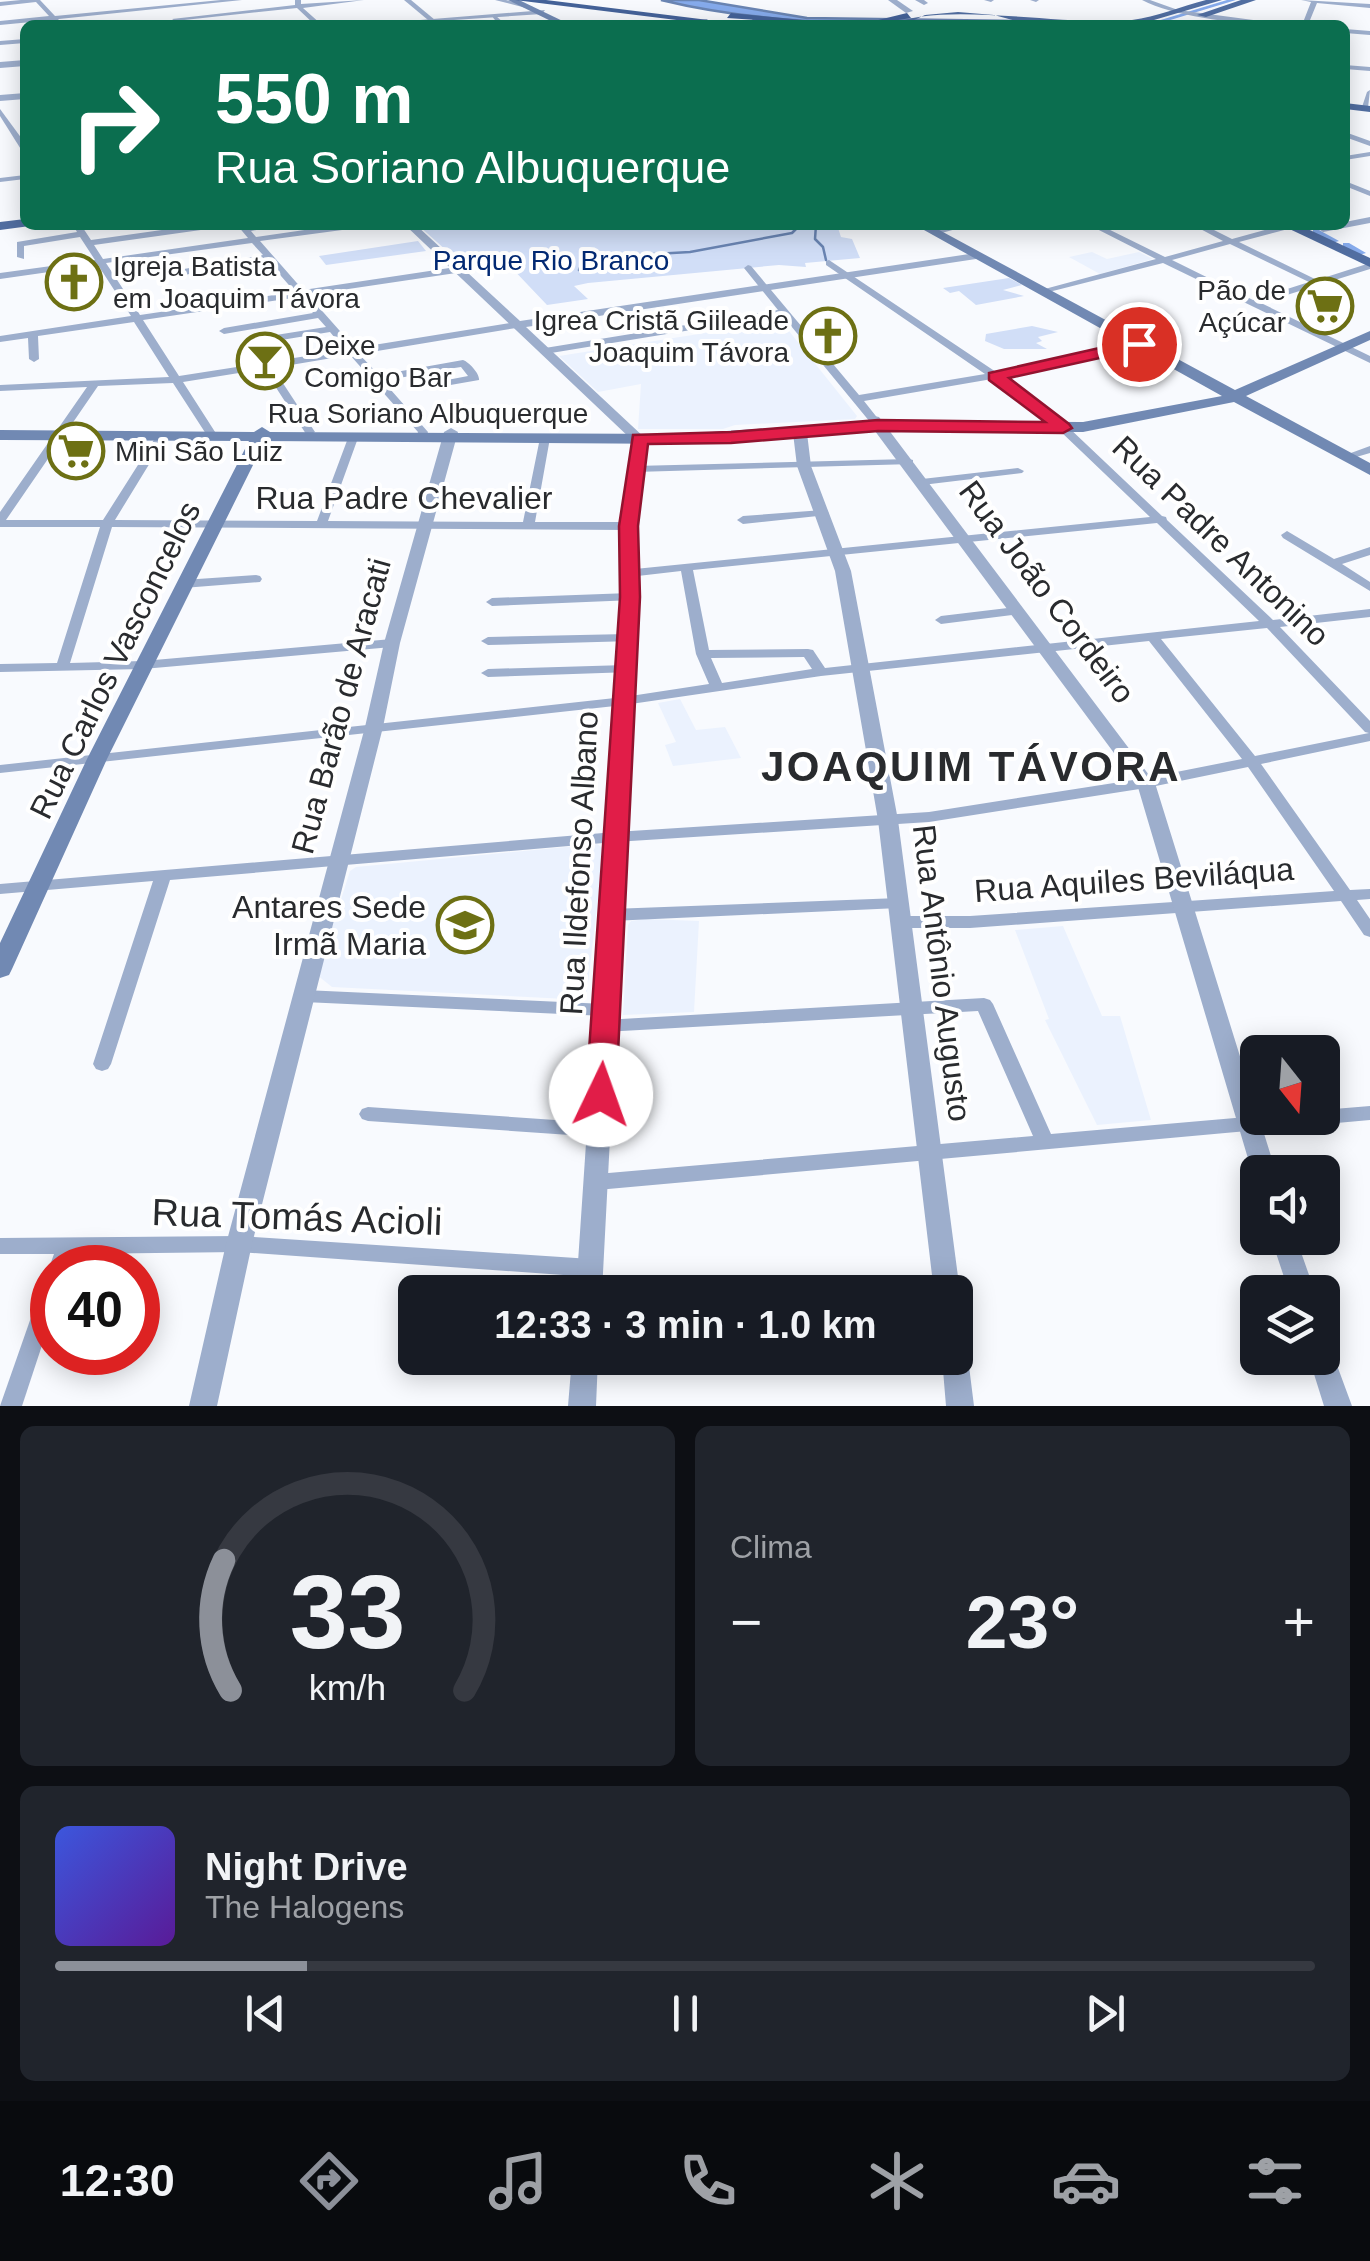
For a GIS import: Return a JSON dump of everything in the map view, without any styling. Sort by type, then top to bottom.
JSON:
[{"type":"highway","points":[[555,0],[747,20]]},
{"type":"highway","points":[[520,2],[697,20]]},
{"type":"highway","points":[[883,20],[914,8]]},
{"type":"highway","points":[[684,13],[764,20]]},
{"type":"main road","points":[[896,0],[914,8],[1080,20]]},
{"type":"main road","points":[[1184,20],[1251,0]]},
{"type":"main road","points":[[520,2],[557,20]]},
{"type":"main road","points":[[914,8],[969,11]]},
{"type":"main road","points":[[1139,20],[1220,9]]},
{"type":"main road","points":[[1010,15],[1020,20]]},
{"type":"main road","points":[[929,230],[1370,470]]},
{"type":"main road","points":[[1299,230],[1370,264]]},
{"type":"main road","points":[[1325,230],[1370,250]]},
{"type":"main road","points":[[1337,344],[1370,327]]},
{"type":"main road","points":[[1337,344],[1370,335]]},
{"type":"main road","name":"Rua Soriano Albuquerque","points":[[730,435],[876,423],[1059,424],[1150,416],[1231,393],[1337,344]]},
{"type":"main road","name":"Rua Soriano Albuquerque","points":[[450,435],[730,435],[800,433],[876,423]]},
{"type":"main road","name":"Rua Soriano Albuquerque","points":[[260,435],[310,432],[637,436]]},
{"type":"main road","name":"Rua Soriano Albuquerque","points":[[0,435],[422,435]]},
{"type":"main road","name":"Rua Carlos Vasconcelos","points":[[0,969],[97,759],[260,435]]},
{"type":"street","points":[[0,4],[38,0],[56,20]]},
{"type":"street","points":[[156,0],[176,20]]},
{"type":"street","points":[[27,20],[239,0]]},
{"type":"street","points":[[191,20],[298,3],[361,0]]},
{"type":"street","points":[[407,0],[432,20]]},
{"type":"street","points":[[498,0],[520,2]]},
{"type":"street","points":[[1149,2],[1172,0]]},
{"type":"street","points":[[1304,0],[1370,6]]},
{"type":"street","points":[[1149,2],[1197,15]]},
{"type":"street","points":[[1220,9],[1267,20]]},
{"type":"street","points":[[454,20],[542,12]]},
{"type":"street","points":[[493,16],[497,20]]},
{"type":"street","points":[[1368,110],[1370,92]]},
{"type":"street","points":[[0,111],[20,135]]},
{"type":"street","points":[[21,257],[20,244],[141,230]]},
{"type":"street","points":[[246,230],[422,435]]},
{"type":"street","points":[[0,276],[323,230]]},
{"type":"street","points":[[415,230],[637,436]]},
{"type":"street","points":[[1103,230],[1370,360]]},
{"type":"street","points":[[1208,230],[1315,282]]},
{"type":"street","points":[[1044,292],[1272,230]]},
{"type":"street","points":[[82,234],[212,435]]},
{"type":"street","points":[[0,388],[176,379],[976,256]]},
{"type":"street","points":[[184,272],[268,257]]},
{"type":"street","name":"Rua Padre Antonino","points":[[829,263],[1059,424],[1270,624],[1370,729]]},
{"type":"street","points":[[1252,303],[1370,264]]},
{"type":"street","name":"Rua João Cordeiro","points":[[748,268],[908,462],[962,540],[1146,782],[1240,1094]]},
{"type":"street","points":[[0,338],[456,270]]},
{"type":"street","points":[[546,351],[782,312]]},
{"type":"street","points":[[224,331],[318,315]]},
{"type":"street","points":[[602,327],[609,339]]},
{"type":"street","points":[[251,342],[330,328]]},
{"type":"street","points":[[33,334],[34,359]]},
{"type":"street","points":[[856,400],[995,376],[1139,344]]},
{"type":"street","points":[[267,366],[310,432]]},
{"type":"street","points":[[376,379],[429,370]]},
{"type":"street","points":[[0,521],[94,384]]},
{"type":"street","name":"Rua Antônio Augusto","points":[[800,433],[804,466],[838,550],[888,820],[945,1275]]},
{"type":"street","points":[[62,668],[107,523],[162,435]]},
{"type":"street","name":"Rua Barão de Aracati","points":[[203,1406],[240,1244],[374,727],[392,643],[450,435]]},
{"type":"street","name":"Rua Ildefonso Albano","points":[[590,1275],[628,638],[628,526],[637,436]]},
{"type":"street","points":[[321,525],[353,438]]},
{"type":"street","points":[[528,526],[545,438]]},
{"type":"street","points":[[1346,457],[1370,449]]},
{"type":"street","points":[[635,469],[908,462]]},
{"type":"street","points":[[922,482],[1018,471]]},
{"type":"street","points":[[743,520],[823,513]]},
{"type":"street","points":[[630,573],[1162,519]]},
{"type":"street","name":"Rua Padre Chevalier","points":[[0,521],[628,526]]},
{"type":"street","points":[[1287,535],[1370,587]]},
{"type":"street","points":[[1332,564],[1370,551]]},
{"type":"street","points":[[686,567],[703,654],[717,687]]},
{"type":"street","points":[[183,584],[256,579]]},
{"type":"street","points":[[492,602],[630,597]]},
{"type":"street","points":[[941,620],[1016,611]]},
{"type":"street","points":[[0,769],[624,700],[821,672],[1370,613]]},
{"type":"street","points":[[1152,636],[1252,762],[1370,930]]},
{"type":"street","points":[[488,640],[628,638]]},
{"type":"street","points":[[0,668],[143,665],[392,643]]},
{"type":"street","points":[[703,654],[808,652],[821,672]]},
{"type":"street","points":[[488,673],[626,669]]},
{"type":"street","points":[[0,889],[615,837],[963,813],[1146,782],[1370,737]]},
{"type":"street","points":[[102,1064],[163,876]]},
{"type":"street","name":"Rua Aquiles Beviláqua","points":[[611,915],[900,913],[970,922],[1370,894]]},
{"type":"street","points":[[304,996],[605,1018],[984,1004],[1045,1142]]},
{"type":"street","points":[[1340,1116],[1370,1113]]},
{"type":"street","points":[[368,1114],[600,1130]]},
{"type":"street","points":[[596,1182],[1240,1126]]},
{"type":"street","name":"Rua Tomás Acioli","points":[[153,1245],[240,1244],[591,1268]]},
{"type":"street","name":"Rua Tomás Acioli","points":[[0,1246],[30,1246]]},
{"type":"street","points":[[11,1406],[30,1350]]},
{"type":"street","points":[[582,1406],[584,1375]]},
{"type":"street","points":[[957,1375],[960,1406]]},
{"type":"street","points":[[1328,1375],[1338,1406]]},
{"type":"shaded area","points":[[1092,252],[1107,259],[1139,252],[1153,259],[1100,274],[1069,257]]},
{"type":"shaded area","points":[[781,321],[857,416],[855,419],[735,425],[723,429],[638,429],[641,384],[598,392],[559,356]]},
{"type":"shaded area","points":[[680,699],[696,730],[725,727],[741,758],[673,766],[665,745],[676,742],[658,703]]},
{"type":"shaded area","name":"Antares Sede Irmã Maria","points":[[597,844],[604,849],[586,1000],[332,987],[317,975],[350,871],[356,867]]},
{"type":"shaded area","points":[[646,919],[699,921],[694,1012],[623,1015],[628,925]]},
{"type":"shaded area","points":[[1063,926],[1102,1016],[1120,1016],[1151,1120],[1097,1125],[1045,1020],[1049,1019],[1015,930]]},
{"type":"green space","name":"Parque Rio Branco","points":[[424,230],[839,230],[841,237],[852,239],[860,258],[805,263],[806,267],[779,265],[588,283],[574,286],[588,299],[547,305],[507,263],[467,269]]},
{"type":"green space","points":[[418,241],[426,251],[326,265],[319,256]]},
{"type":"green space","points":[[1009,278],[1022,285],[1003,290],[1024,296],[976,305],[959,291],[950,293],[943,288]]},
{"type":"green space","points":[[1032,326],[1058,332],[1038,337],[1042,341],[1036,343],[1047,349],[1004,349],[985,341],[986,334]]},
{"type":"water","points":[[661,0],[699,0],[807,18],[949,20],[795,20]]},
{"type":"waterway","points":[[1164,20],[1233,0]]},
{"type":"waterway","points":[[579,270],[584,258],[690,252],[795,230]]},
{"type":"waterway","points":[[816,230],[815,239],[823,247],[826,260]]},
{"type":"waterway","points":[[1316,232],[1335,241]]},
{"type":"waterway","points":[[1346,245],[1362,253]]},
{"type":"place","name":"Igreja Batista em Joaquim Távora","points":[[74,282]]},
{"type":"place","name":"Pão de Açúcar","points":[[1325,306]]},
{"type":"place","name":"Igrea Cristã Giileade Joaquim Távora","points":[[828,336]]},
{"type":"place","name":"Deixe Comigo Bar","points":[[265,361]]},
{"type":"place","name":"Mini São Luiz","points":[[76,451]]},
{"type":"place","name":"Antares Sede Irmã Maria","points":[[465,925]]},
{"type":"district","name":"JOAQUIM TÁVORA","points":[[971,766]]},
{"type":"route","points":[[601,1095],[630,597],[628,526],[639,439],[731,438],[878,426],[1063,428],[995,376],[1139,344]]}]
